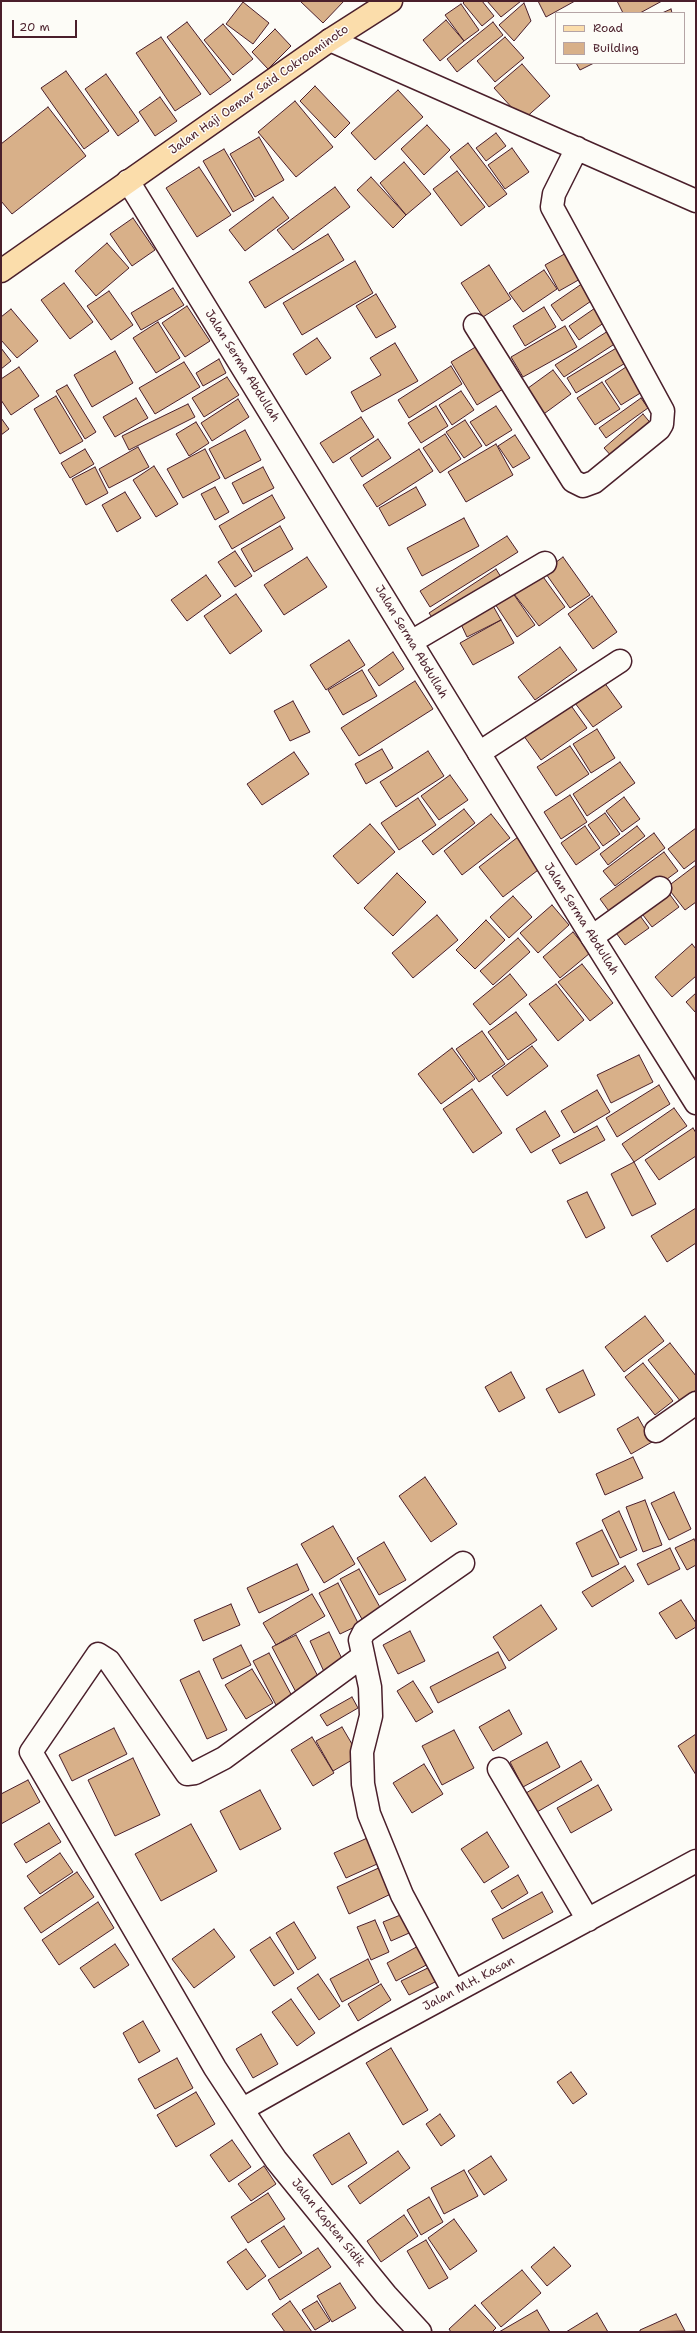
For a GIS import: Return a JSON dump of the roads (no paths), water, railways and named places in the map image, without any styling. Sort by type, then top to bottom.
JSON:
[{"type":"main road","name":"Jalan Haji Oemar Said Cokroaminoto","points":[[1,271],[330,40],[391,1]]},
{"type":"street","points":[[330,40],[696,201]]},
{"type":"street","points":[[475,325],[573,481],[582,486],[594,482],[659,429],[662,424],[663,411],[552,207],[554,194],[577,148]]},
{"type":"street","name":"Jalan Serma Abdullah","points":[[128,181],[592,937],[696,1103]]},
{"type":"street","points":[[411,642],[545,563]]},
{"type":"street","points":[[479,753],[620,661]]},
{"type":"street","points":[[592,937],[660,888]]},
{"type":"street","points":[[656,1431],[696,1403]]},
{"type":"street","points":[[454,1992],[402,1894],[369,1814],[363,1784],[362,1752],[371,1716],[370,1687],[360,1640],[364,1632],[463,1563]]},
{"type":"street","name":"Jalan Kapten Sidik","points":[[363,1656],[224,1758],[195,1773],[187,1774],[108,1661],[98,1654],[32,1752],[215,2068],[276,2160],[386,2295],[420,2332]]},
{"type":"street","points":[[499,1769],[588,1920]]},
{"type":"street","name":"Jalan M.H. Kasan","points":[[243,2109],[454,1992],[696,1861]]}]
